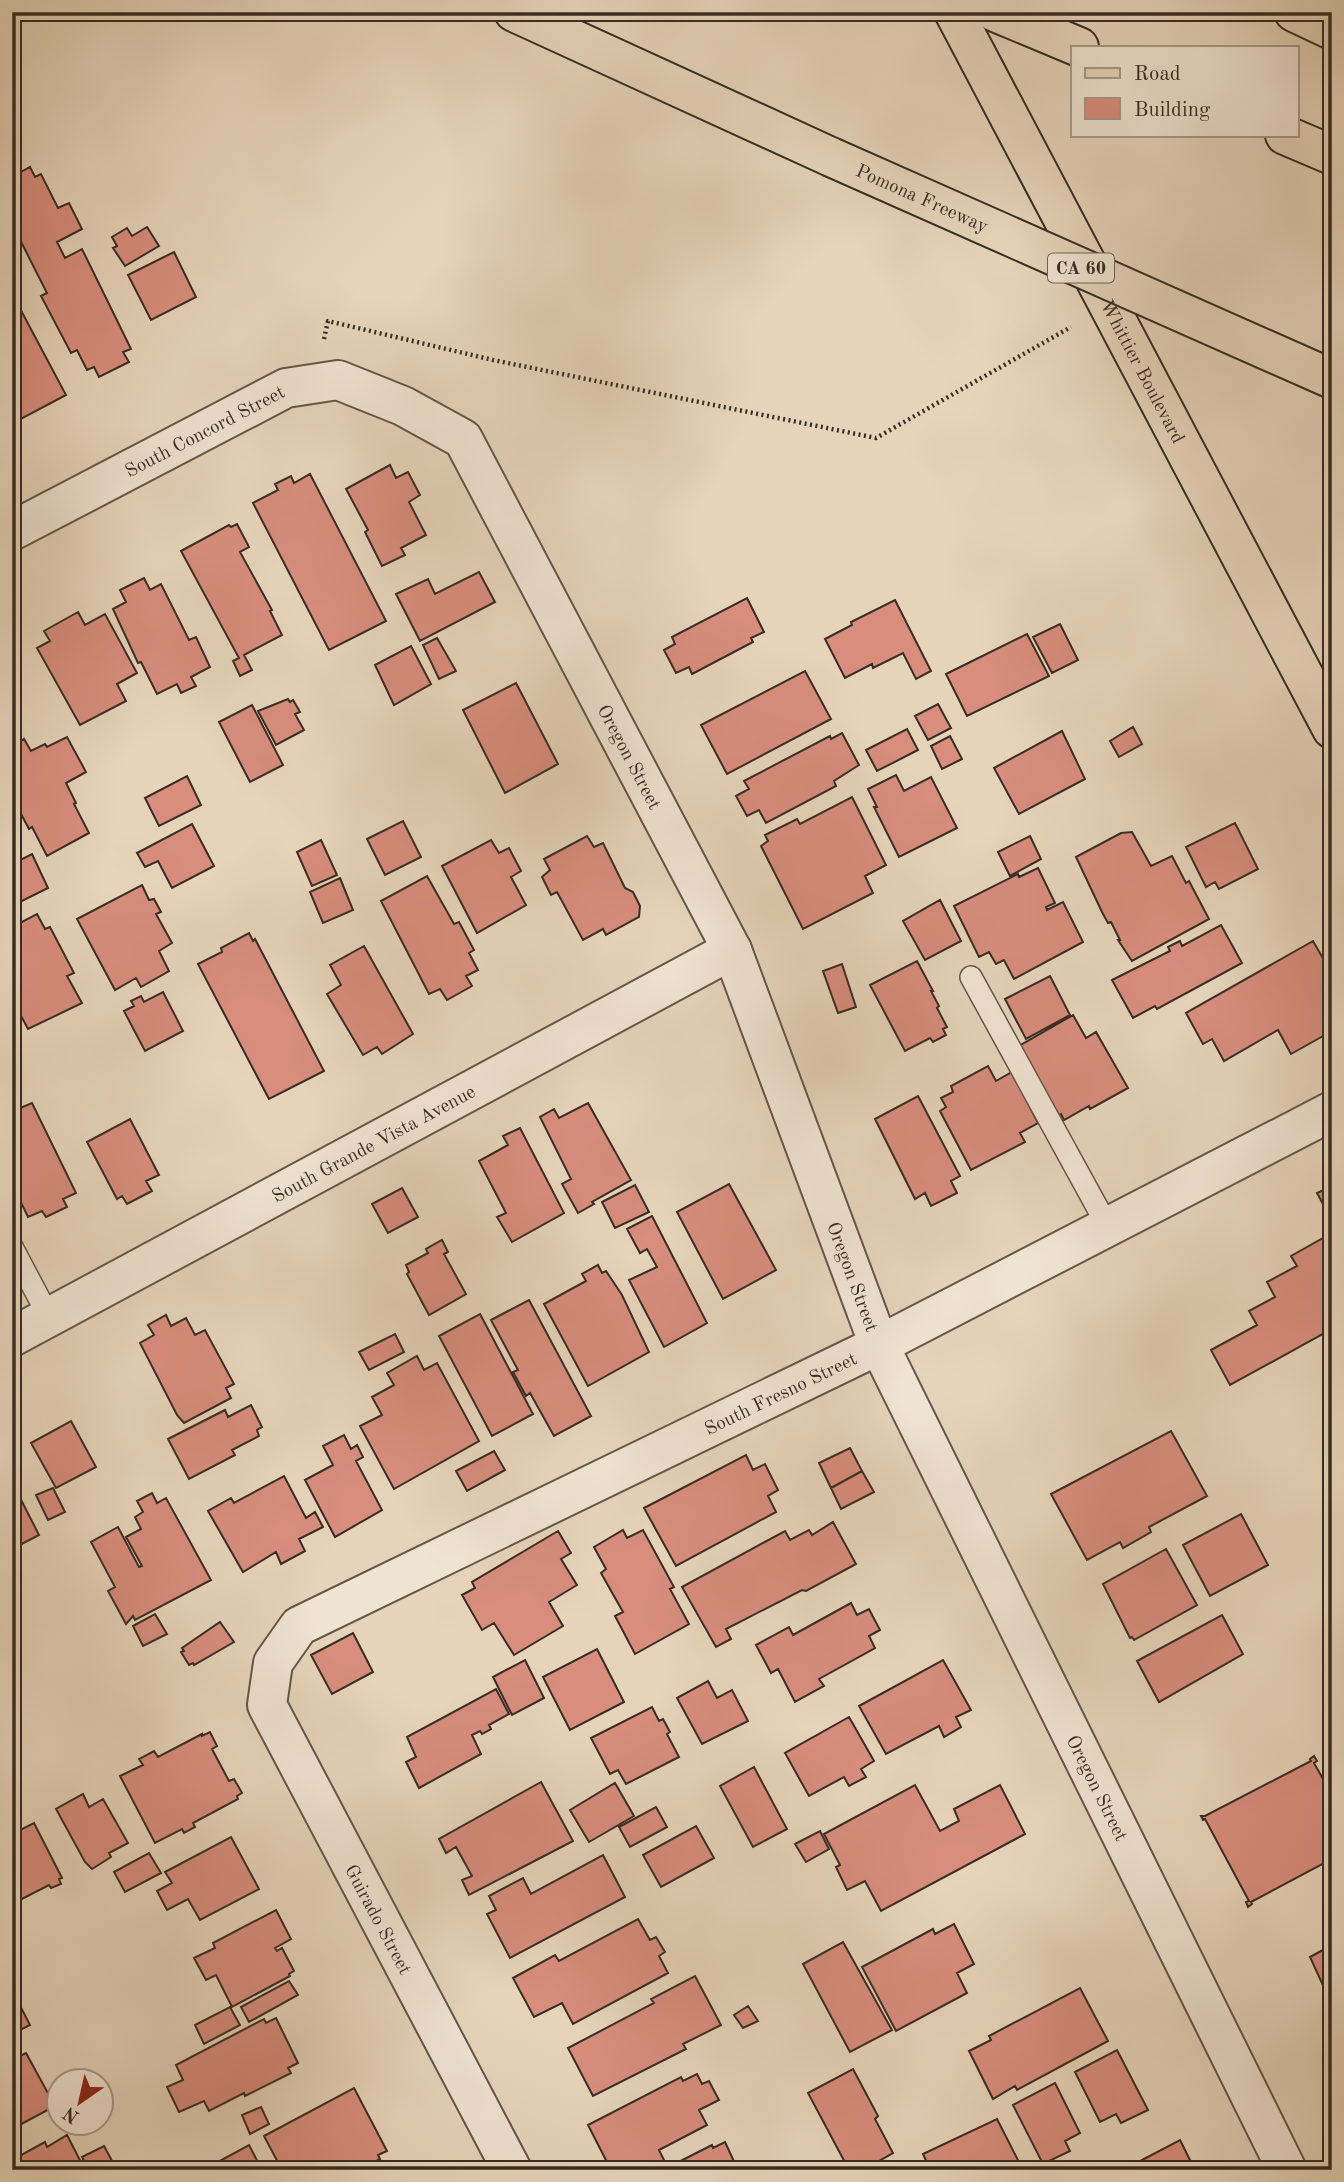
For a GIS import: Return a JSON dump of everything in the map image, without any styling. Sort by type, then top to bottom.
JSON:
[{"type":"main road","name":"Pomona Freeway","points":[[514,12],[1332,379]]},
{"type":"main road","name":"Whittier Boulevard","points":[[954,12],[1332,729]]},
{"type":"main road","points":[[995,12],[1077,46]]},
{"type":"main road","points":[[1294,12],[1332,30]]},
{"type":"main road","points":[[1287,136],[1332,155]]},
{"type":"street","name":"South Concord Street","points":[[12,531],[286,388],[338,380],[403,406]]},
{"type":"street","name":"Oregon Street","points":[[403,406],[463,439],[733,950],[879,1345],[1287,2170]]},
{"type":"street","name":"South Grande Vista Avenue","points":[[12,1337],[733,950]]},
{"type":"street","name":"South Fresno Street","points":[[274,1662],[299,1626],[879,1345],[1332,1111]]},
{"type":"street","name":"Guirado Street","points":[[274,1662],[267,1705],[512,2170]]},
{"type":"lane","points":[[971,977],[1108,1227]]},
{"type":"lane","points":[[12,1247],[49,1317]]},
{"type":"path","points":[[311,384],[328,321],[493,360],[876,438],[1108,305]]},
{"type":"building","points":[[30,167],[35,177],[41,174],[58,208],[69,203],[82,229],[57,242],[65,258],[82,249],[131,349],[123,352],[129,362],[99,377],[94,367],[87,370],[77,350],[71,353],[41,296],[47,293],[12,224],[12,177]]},
{"type":"building","points":[[147,227],[159,246],[125,266],[113,248],[117,246],[112,237],[127,228],[132,236]]},
{"type":"building","points":[[174,252],[196,297],[151,320],[128,275]]},
{"type":"building","points":[[16,301],[66,395],[17,421],[12,411],[12,303]]},
{"type":"building","points":[[390,465],[396,478],[408,472],[420,495],[409,502],[426,535],[401,548],[405,555],[382,566],[365,532],[368,530],[346,489]]},
{"type":"building","points":[[310,474],[386,621],[329,650],[253,503],[278,490],[275,484],[291,476],[294,483]]},
{"type":"building","points":[[237,524],[249,547],[240,552],[272,610],[270,611],[282,635],[244,655],[252,670],[240,676],[233,661],[239,658],[181,551],[229,525],[231,527]]},
{"type":"building","points":[[479,572],[495,602],[420,641],[396,594],[428,579],[435,594]]},
{"type":"building","points":[[144,578],[150,590],[161,584],[189,640],[196,637],[210,667],[191,677],[196,686],[181,693],[177,684],[157,694],[141,662],[138,663],[113,609],[126,602],[120,590]]},
{"type":"building","points":[[747,598],[764,632],[751,638],[753,642],[692,674],[689,667],[676,673],[664,650],[675,644],[672,637]]},
{"type":"building","points":[[895,600],[931,671],[916,679],[903,653],[873,668],[872,664],[845,678],[825,639],[852,625],[851,622]]},
{"type":"building","points":[[78,612],[85,625],[105,614],[137,673],[117,684],[126,701],[80,725],[37,648],[50,641],[44,631]]},
{"type":"building","points":[[1060,624],[1078,660],[1052,673],[1033,637]]},
{"type":"building","points":[[1027,634],[1049,676],[967,716],[946,674]]},
{"type":"building","points":[[437,638],[456,671],[439,679],[423,645]]},
{"type":"building","points":[[411,646],[431,684],[394,705],[375,665]]},
{"type":"building","points":[[805,671],[831,719],[727,774],[701,725]]},
{"type":"building","points":[[516,683],[558,764],[505,793],[463,710]]},
{"type":"building","points":[[288,699],[290,702],[293,700],[300,712],[295,714],[304,730],[276,745],[258,711]]},
{"type":"building","points":[[938,704],[951,728],[928,740],[915,716]]},
{"type":"building","points":[[252,705],[283,765],[250,782],[219,722]]},
{"type":"building","points":[[1133,727],[1142,744],[1119,757],[1110,741]]},
{"type":"building","points":[[907,729],[918,750],[877,771],[866,750]]},
{"type":"building","points":[[1062,731],[1085,779],[1019,814],[994,768]]},
{"type":"building","points":[[12,733],[18,743],[24,739],[31,751],[67,737],[86,772],[66,783],[89,833],[47,856],[12,797]]},
{"type":"building","points":[[842,733],[859,765],[834,781],[836,786],[766,823],[759,810],[747,816],[736,796],[749,789],[744,781],[830,736],[831,739]]},
{"type":"building","points":[[950,736],[962,759],[942,769],[931,746]]},
{"type":"building","points":[[896,775],[904,791],[931,777],[957,828],[899,857],[868,789]]},
{"type":"building","points":[[187,776],[201,805],[159,826],[145,798]]},
{"type":"building","points":[[852,797],[886,865],[865,876],[873,893],[803,929],[761,846],[768,841],[765,835],[797,819],[800,824]]},
{"type":"building","points":[[403,821],[421,857],[385,875],[367,839]]},
{"type":"building","points":[[1235,823],[1258,869],[1219,889],[1215,882],[1206,887],[1186,847]]},
{"type":"building","points":[[192,824],[214,866],[172,888],[158,861],[145,867],[137,853]]},
{"type":"building","points":[[1132,832],[1151,866],[1172,856],[1209,919],[1132,961],[1118,940],[1111,922],[1108,923],[1102,912],[1076,857],[1121,833]]},
{"type":"building","points":[[587,836],[594,847],[603,843],[625,888],[633,892],[640,906],[639,917],[606,935],[603,929],[583,940],[557,892],[551,895],[542,877],[550,870],[544,859]]},
{"type":"building","points":[[1030,836],[1041,859],[1010,876],[998,852]]},
{"type":"building","points":[[321,840],[337,875],[312,886],[297,852]]},
{"type":"building","points":[[491,840],[499,853],[509,848],[521,871],[511,877],[526,905],[477,933],[442,866]]},
{"type":"building","points":[[32,854],[48,888],[12,906],[12,864]]},
{"type":"building","points":[[1038,868],[1055,903],[1046,907],[1047,910],[1063,902],[1083,942],[1014,979],[1004,960],[996,964],[989,952],[979,957],[954,906],[1018,874],[1019,877]]},
{"type":"building","points":[[427,876],[454,924],[459,922],[474,950],[469,953],[478,970],[466,976],[472,986],[447,1000],[440,989],[429,994],[381,901]]},
{"type":"building","points":[[340,878],[353,910],[323,923],[310,892]]},
{"type":"building","points":[[142,885],[149,900],[154,899],[161,912],[156,914],[172,943],[159,951],[169,971],[141,987],[136,978],[115,990],[77,919]]},
{"type":"building","points":[[940,900],[961,941],[925,960],[903,921]]},
{"type":"building","points":[[37,914],[45,929],[50,927],[74,973],[67,976],[82,1003],[28,1029],[12,999],[12,927]]},
{"type":"building","points":[[1221,925],[1242,963],[1157,1009],[1155,1006],[1133,1018],[1112,980],[1170,951],[1168,947],[1180,941],[1182,946]]},
{"type":"building","points":[[249,933],[253,941],[255,939],[324,1071],[269,1099],[198,964],[222,952],[221,948]]},
{"type":"building","points":[[1313,941],[1332,974],[1332,1031],[1291,1054],[1278,1030],[1224,1061],[1212,1039],[1203,1044],[1186,1013]]},
{"type":"building","points":[[364,946],[413,1034],[382,1054],[377,1047],[363,1055],[327,994],[341,985],[330,965]]},
{"type":"building","points":[[917,961],[939,1006],[937,1008],[947,1027],[943,1029],[946,1035],[933,1042],[930,1038],[905,1051],[870,985]]},
{"type":"building","points":[[842,964],[856,1007],[838,1013],[823,971]]},
{"type":"building","points":[[1050,976],[1070,1015],[1026,1039],[1005,999]]},
{"type":"building","points":[[163,992],[183,1031],[145,1051],[124,1011],[134,1006],[131,1001],[141,996],[144,1002]]},
{"type":"building","points":[[1073,1015],[1086,1038],[1096,1032],[1128,1088],[1064,1120],[1061,1114],[1057,1116],[1019,1046]]},
{"type":"building","points":[[988,1066],[996,1081],[1012,1072],[1038,1123],[1020,1133],[1025,1142],[971,1170],[940,1111],[946,1107],[941,1098],[953,1092],[951,1086]]},
{"type":"building","points":[[918,1096],[960,1176],[951,1181],[957,1193],[931,1206],[925,1193],[915,1199],[875,1119]]},
{"type":"building","points":[[12,1097],[18,1109],[32,1103],[76,1193],[63,1199],[67,1207],[46,1217],[42,1211],[28,1217],[12,1184]]},
{"type":"building","points":[[588,1103],[631,1180],[578,1213],[562,1184],[571,1179],[540,1117],[554,1109],[559,1118]]},
{"type":"building","points":[[130,1119],[159,1175],[146,1181],[152,1191],[127,1204],[122,1196],[117,1199],[87,1142]]},
{"type":"building","points":[[520,1128],[564,1213],[512,1242],[497,1217],[506,1213],[479,1161],[508,1145],[503,1136]]},
{"type":"building","points":[[729,1184],[776,1270],[723,1299],[677,1212]]},
{"type":"building","points":[[635,1185],[649,1212],[615,1228],[602,1202]]},
{"type":"building","points":[[1332,1186],[1332,1221],[1317,1193]]},
{"type":"building","points":[[402,1188],[418,1217],[388,1233],[372,1204]]},
{"type":"building","points":[[652,1216],[707,1323],[664,1347],[629,1280],[657,1267],[647,1249],[640,1253],[627,1229]]},
{"type":"building","points":[[1332,1233],[1332,1329],[1230,1385],[1211,1350],[1257,1325],[1249,1311],[1275,1297],[1267,1282],[1297,1266],[1291,1256]]},
{"type":"building","points":[[442,1240],[448,1252],[444,1254],[466,1294],[429,1315],[407,1274],[409,1272],[406,1265],[428,1253],[426,1249]]},
{"type":"building","points":[[598,1265],[602,1273],[606,1271],[622,1295],[649,1352],[588,1386],[544,1304],[586,1281],[582,1274]]},
{"type":"building","points":[[529,1300],[591,1416],[554,1436],[530,1393],[526,1396],[513,1372],[518,1370],[491,1320]]},
{"type":"building","points":[[480,1314],[533,1414],[492,1436],[439,1336]]},
{"type":"building","points":[[166,1315],[171,1326],[186,1318],[195,1335],[205,1330],[234,1384],[226,1388],[231,1398],[184,1423],[177,1415],[140,1343],[154,1335],[148,1325]]},
{"type":"building","points":[[395,1334],[404,1352],[369,1370],[359,1352]]},
{"type":"building","points":[[417,1356],[424,1370],[437,1363],[479,1441],[394,1489],[360,1426],[382,1415],[372,1397],[394,1385],[387,1373]]},
{"type":"building","points":[[251,1405],[262,1427],[257,1430],[259,1436],[232,1450],[235,1455],[189,1479],[168,1439],[225,1410],[228,1417]]},
{"type":"building","points":[[71,1421],[96,1467],[56,1488],[31,1443]]},
{"type":"building","points":[[1171,1431],[1207,1496],[1149,1527],[1151,1532],[1123,1548],[1120,1542],[1087,1560],[1051,1494]]},
{"type":"building","points":[[344,1435],[351,1449],[357,1445],[363,1457],[356,1461],[382,1510],[335,1537],[305,1480],[333,1465],[323,1446]]},
{"type":"building","points":[[850,1448],[862,1471],[831,1488],[819,1463]]},
{"type":"building","points":[[494,1451],[505,1470],[467,1491],[456,1471]]},
{"type":"building","points":[[746,1455],[753,1470],[765,1464],[778,1490],[768,1496],[776,1512],[676,1566],[644,1508]]},
{"type":"building","points":[[862,1471],[874,1492],[841,1509],[831,1488]]},
{"type":"building","points":[[284,1476],[306,1518],[315,1512],[323,1527],[299,1539],[305,1551],[281,1564],[276,1552],[243,1572],[208,1511],[231,1498],[234,1503]]},
{"type":"building","points":[[12,1482],[39,1535],[12,1549]]},
{"type":"building","points":[[53,1488],[65,1512],[48,1520],[36,1495]]},
{"type":"building","points":[[152,1493],[157,1503],[166,1498],[211,1580],[135,1620],[133,1616],[126,1624],[108,1591],[115,1587],[91,1542],[118,1527],[139,1567],[142,1566],[126,1537],[141,1529],[135,1517],[143,1512],[137,1501]]},
{"type":"building","points":[[1241,1514],[1268,1565],[1210,1596],[1183,1545]]},
{"type":"building","points":[[833,1522],[856,1564],[726,1629],[731,1639],[716,1647],[682,1587],[785,1531],[790,1540],[809,1530],[812,1535]]},
{"type":"building","points":[[623,1530],[627,1538],[643,1530],[674,1587],[670,1589],[689,1624],[635,1654],[615,1616],[623,1612],[601,1573],[606,1569],[594,1547]]},
{"type":"building","points":[[558,1531],[571,1553],[561,1559],[577,1585],[549,1602],[563,1626],[514,1655],[494,1623],[482,1630],[462,1595],[475,1588],[472,1582]]},
{"type":"building","points":[[1166,1549],[1197,1605],[1134,1640],[1130,1638],[1103,1584]]},
{"type":"building","points":[[851,1603],[857,1615],[869,1609],[880,1630],[869,1636],[875,1648],[819,1679],[824,1686],[795,1702],[778,1669],[771,1673],[756,1645],[789,1627],[793,1635]]},
{"type":"building","points":[[155,1614],[167,1634],[143,1646],[133,1626]]},
{"type":"building","points":[[1222,1615],[1243,1654],[1159,1702],[1137,1661]]},
{"type":"building","points":[[220,1622],[234,1642],[194,1665],[189,1665],[181,1652],[184,1651],[182,1648]]},
{"type":"building","points":[[353,1633],[373,1672],[332,1694],[311,1655]]},
{"type":"building","points":[[597,1649],[624,1702],[570,1730],[543,1677]]},
{"type":"building","points":[[525,1660],[544,1698],[512,1715],[493,1677]]},
{"type":"building","points":[[943,1660],[971,1710],[956,1717],[961,1727],[944,1737],[939,1726],[886,1754],[859,1706]]},
{"type":"building","points":[[708,1681],[717,1698],[732,1690],[748,1721],[702,1744],[677,1698]]},
{"type":"building","points":[[496,1689],[509,1714],[489,1725],[491,1729],[472,1735],[481,1754],[419,1788],[406,1762],[416,1757],[407,1737]]},
{"type":"building","points":[[652,1707],[659,1721],[663,1719],[670,1732],[667,1734],[679,1757],[626,1784],[618,1770],[610,1774],[591,1738]]},
{"type":"building","points":[[849,1717],[874,1761],[861,1769],[866,1777],[849,1786],[844,1777],[809,1796],[785,1753]]},
{"type":"building","points":[[210,1732],[217,1746],[212,1749],[229,1781],[234,1779],[242,1793],[237,1796],[238,1799],[193,1823],[195,1827],[184,1833],[182,1829],[155,1843],[120,1776],[143,1765],[139,1759],[154,1751],[158,1757]]},
{"type":"building","points":[[1314,1756],[1317,1761],[1314,1763],[1327,1786],[1332,1783],[1332,1859],[1251,1902],[1248,1907],[1246,1902],[1249,1901],[1201,1816],[1311,1761]]},
{"type":"building","points":[[754,1767],[787,1829],[753,1847],[720,1786]]},
{"type":"building","points":[[541,1782],[573,1841],[469,1895],[462,1880],[472,1876],[456,1847],[446,1853],[439,1839]]},
{"type":"building","points":[[615,1783],[634,1816],[589,1842],[570,1810]]},
{"type":"building","points":[[915,1785],[940,1831],[959,1821],[954,1809],[1000,1785],[1025,1834],[881,1911],[865,1881],[847,1890],[836,1867],[840,1865],[824,1834]]},
{"type":"building","points":[[83,1794],[89,1807],[103,1799],[128,1843],[109,1853],[111,1857],[92,1869],[85,1862],[56,1809]]},
{"type":"building","points":[[656,1807],[667,1827],[630,1847],[619,1827]]},
{"type":"building","points":[[34,1823],[62,1878],[59,1879],[61,1884],[51,1888],[49,1885],[12,1904],[12,1834]]},
{"type":"building","points":[[696,1826],[714,1858],[661,1887],[643,1855]]},
{"type":"building","points":[[820,1831],[829,1849],[806,1862],[795,1844]]},
{"type":"building","points":[[231,1837],[259,1889],[200,1920],[188,1899],[167,1910],[157,1891],[172,1883],[165,1872]]},
{"type":"building","points":[[149,1853],[161,1873],[125,1892],[114,1872]]},
{"type":"building","points":[[603,1855],[625,1897],[510,1958],[487,1914],[496,1910],[489,1896],[523,1878],[531,1894]]},
{"type":"building","points":[[276,1910],[291,1939],[275,1948],[277,1951],[282,1948],[294,1971],[290,1976],[232,2007],[216,1975],[206,1980],[194,1958],[215,1948],[213,1943]]},
{"type":"building","points":[[638,1919],[650,1940],[656,1937],[665,1952],[659,1956],[668,1973],[573,2024],[562,2003],[534,2017],[513,1978],[555,1955],[559,1961]]},
{"type":"building","points":[[954,1924],[974,1964],[957,1973],[967,1993],[896,2031],[862,1967],[933,1929],[935,1934]]},
{"type":"building","points":[[843,1942],[892,2030],[850,2052],[803,1964]]},
{"type":"building","points":[[1332,1945],[1332,2005],[1310,1957]]},
{"type":"building","points":[[695,1976],[721,2025],[683,2044],[686,2049],[593,2096],[568,2048],[654,2003],[651,1999]]},
{"type":"building","points":[[289,1981],[298,1995],[249,2022],[241,2007]]},
{"type":"building","points":[[1080,1988],[1108,2041],[1017,2090],[1015,2086],[993,2099],[969,2051],[991,2040],[989,2036]]},
{"type":"building","points":[[12,1990],[30,2025],[12,2034]]},
{"type":"building","points":[[748,2006],[758,2021],[743,2028],[734,2015]]},
{"type":"building","points":[[230,2007],[240,2025],[204,2044],[195,2025]]},
{"type":"building","points":[[276,2018],[298,2063],[288,2068],[291,2073],[209,2111],[204,2101],[179,2112],[167,2087],[183,2080],[176,2065],[264,2019],[266,2023]]},
{"type":"building","points":[[1117,2050],[1148,2110],[1121,2123],[1116,2114],[1100,2122],[1075,2072]]},
{"type":"building","points":[[26,2053],[46,2090],[46,2111],[12,2129],[12,2060]]},
{"type":"building","points":[[853,2069],[878,2116],[875,2119],[893,2153],[863,2170],[849,2170],[808,2093]]},
{"type":"building","points":[[697,2074],[702,2084],[709,2081],[719,2100],[699,2110],[707,2125],[659,2150],[664,2160],[647,2170],[634,2170],[632,2165],[622,2170],[611,2170],[588,2125],[681,2077],[683,2081]]},
{"type":"building","points":[[1055,2083],[1080,2133],[1065,2141],[1070,2151],[1043,2164],[1013,2105]]},
{"type":"building","points":[[354,2088],[387,2151],[378,2155],[380,2159],[360,2170],[282,2170],[264,2136]]},
{"type":"building","points":[[261,2107],[269,2124],[250,2134],[242,2115]]},
{"type":"building","points":[[997,2119],[1021,2166],[1014,2170],[928,2170],[930,2169],[923,2154]]},
{"type":"building","points":[[68,2136],[85,2170],[12,2170],[12,2160],[45,2142],[47,2147]]},
{"type":"building","points":[[1180,2140],[1195,2170],[1123,2170]]},
{"type":"building","points":[[725,2142],[738,2170],[663,2170],[712,2145],[713,2148]]},
{"type":"building","points":[[249,2145],[262,2170],[222,2170],[218,2162]]},
{"type":"building","points":[[104,2146],[117,2170],[89,2170],[82,2157]]}]
